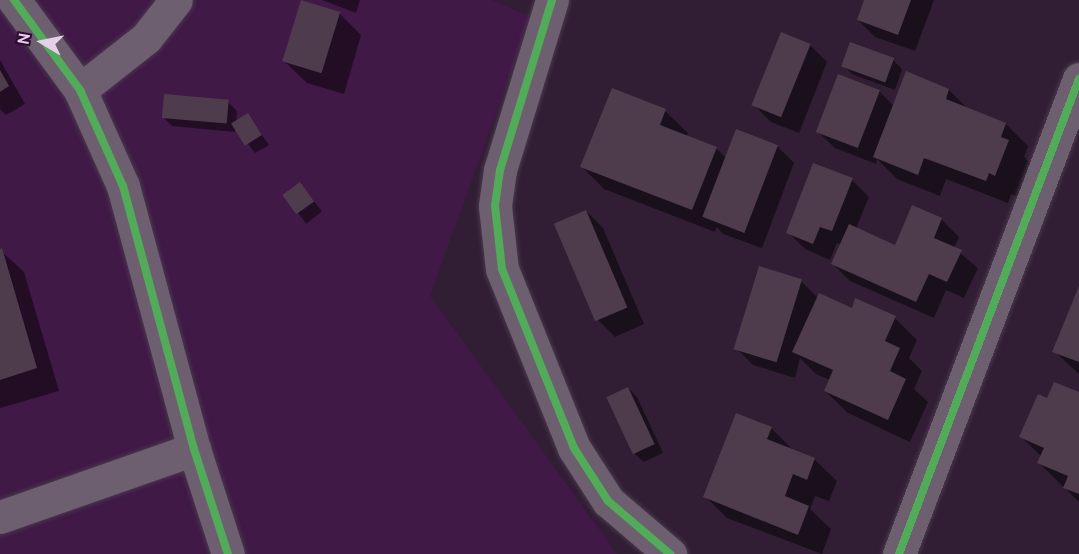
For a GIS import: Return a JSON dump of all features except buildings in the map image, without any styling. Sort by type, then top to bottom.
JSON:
[{"type":"street","points":[[14,0],[80,90],[123,186],[194,449],[228,554]]},
{"type":"street","points":[[80,90],[146,38],[176,0]]},
{"type":"street","points":[[552,0],[500,170],[495,206],[502,269],[574,448],[608,501],[670,554]]},
{"type":"street","points":[[899,554],[1079,79]]},
{"type":"street","points":[[0,517],[194,449]]},
{"type":"shaded area","points":[[0,0],[492,0],[531,17],[430,296],[617,554],[0,554]]},
{"type":"cycle path","points":[[14,0],[80,90],[123,186],[194,449],[228,554]]},
{"type":"cycle path","points":[[552,0],[500,170],[495,206],[502,269],[574,448],[608,501],[670,554]]},
{"type":"cycle path","points":[[899,554],[1079,79]]}]
